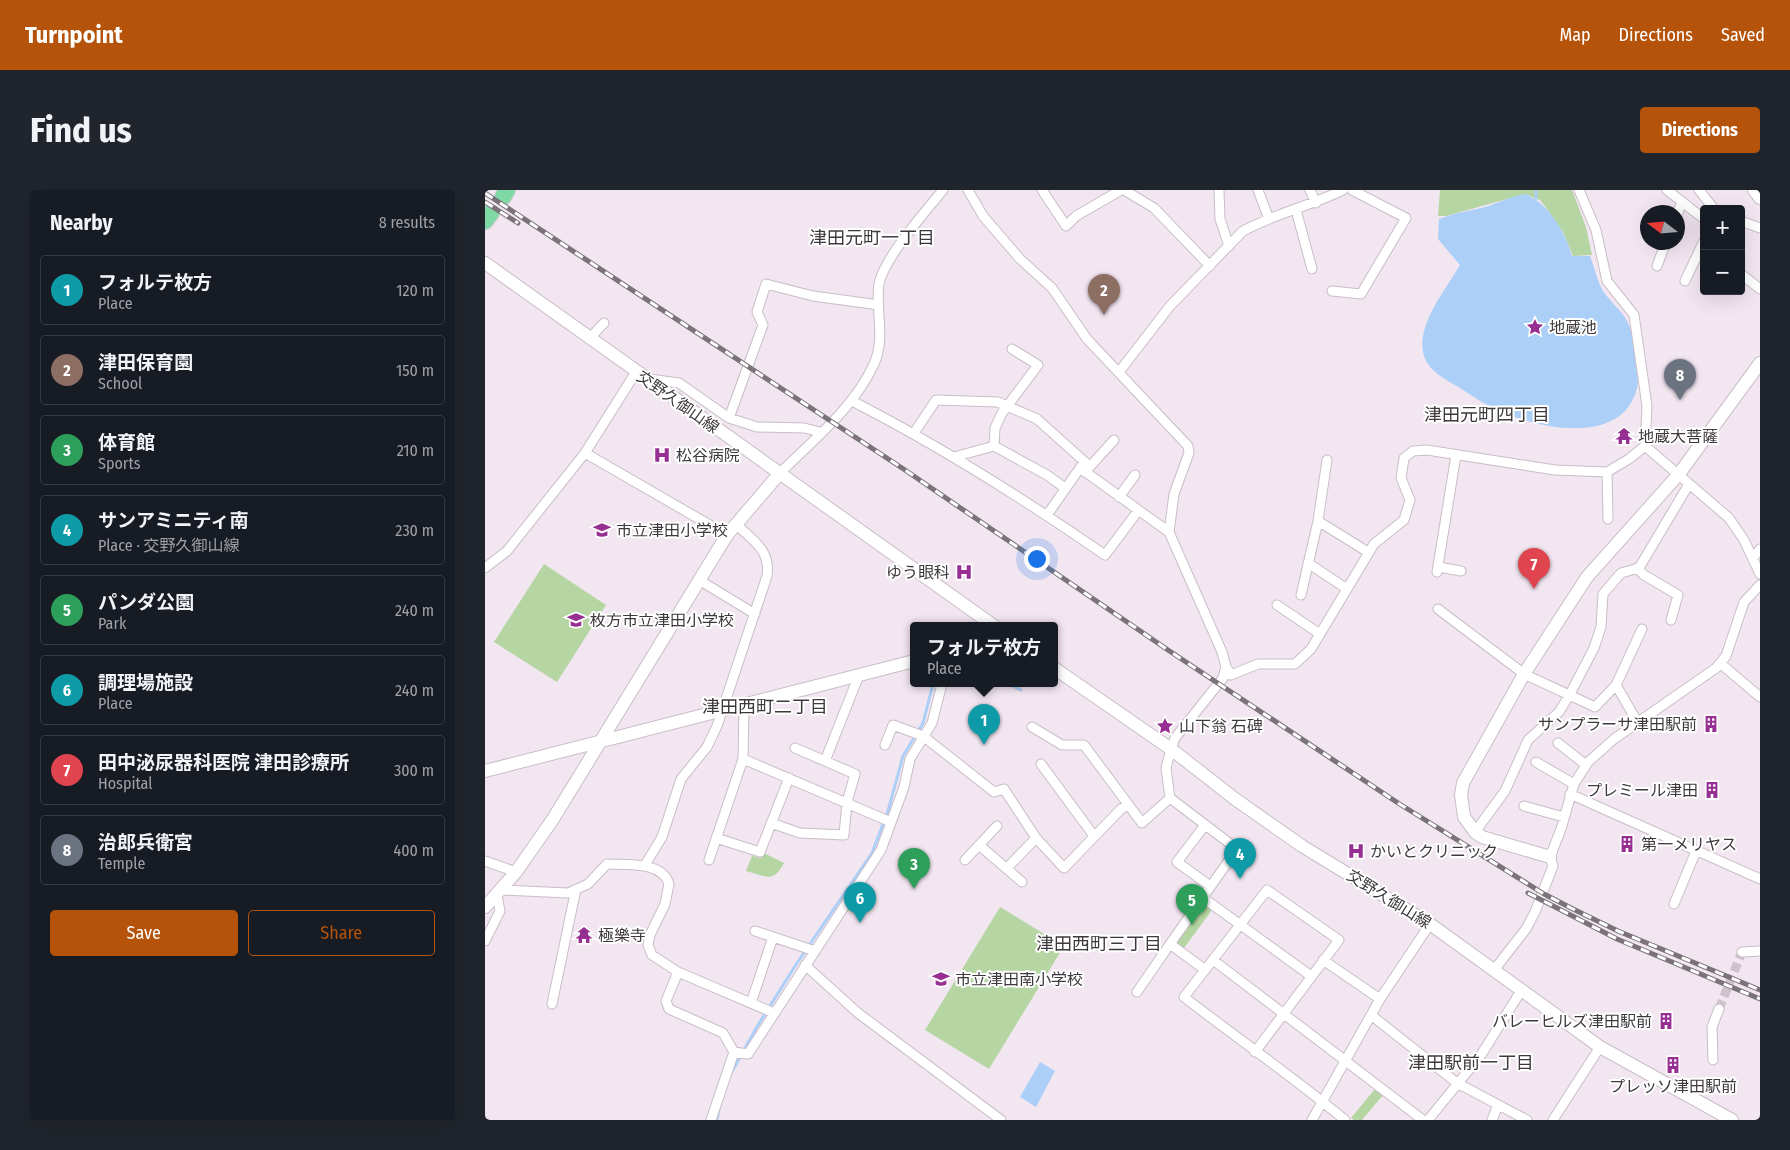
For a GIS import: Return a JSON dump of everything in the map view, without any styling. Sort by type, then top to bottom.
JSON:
[{"type":"street","points":[[485,907],[516,872],[604,739],[727,535],[780,473],[852,401],[875,363],[881,340],[879,284],[894,252],[943,190]]},
{"type":"street","points":[[968,190],[983,216],[1020,259],[1051,288],[1087,339],[1188,446],[1189,453],[1173,494],[1169,532],[1187,577],[1222,652],[1225,667],[1231,675],[1258,664],[1295,664],[1311,650],[1359,572],[1368,552],[1374,544],[1404,520],[1410,500],[1401,478],[1404,458],[1413,451],[1427,450],[1555,470],[1607,472],[1629,459],[1645,446]]},
{"type":"street","points":[[1042,190],[1066,226],[1077,216],[1123,190],[1154,208],[1210,266]]},
{"type":"street","points":[[1219,190],[1221,219],[1229,246]]},
{"type":"street","points":[[1258,190],[1269,219]]},
{"type":"street","points":[[1310,190],[1316,203]]},
{"type":"street","points":[[1119,372],[1170,306],[1243,232],[1269,219],[1316,203],[1343,190]]},
{"type":"street","points":[[1332,292],[1361,294],[1406,218],[1352,190]]},
{"type":"street","points":[[1579,190],[1596,230],[1607,281],[1634,315],[1647,406],[1645,446],[1653,455],[1679,474],[1729,518],[1745,540],[1760,574]]},
{"type":"street","points":[[1667,190],[1700,216]]},
{"type":"street","points":[[1699,190],[1711,205]]},
{"type":"street","points":[[1754,190],[1760,198]]},
{"type":"street","points":[[1296,210],[1312,269]]},
{"type":"street","points":[[1745,222],[1760,228]]},
{"type":"street","points":[[1685,281],[1700,249]]},
{"type":"street","points":[[1657,266],[1663,250]]},
{"type":"street","name":"交野久御山線","points":[[485,263],[589,339],[989,622]]},
{"type":"street","points":[[1745,277],[1760,288]]},
{"type":"street","points":[[729,418],[763,325],[757,312],[766,284],[813,296],[879,305]]},
{"type":"street","points":[[589,339],[604,323]]},
{"type":"street","points":[[994,446],[995,428],[1007,406],[1038,365],[1012,349]]},
{"type":"street","points":[[1550,857],[1483,837],[1475,832],[1464,817],[1461,807],[1463,783],[1523,674],[1587,577],[1679,474],[1760,363]]},
{"type":"street","points":[[485,568],[507,551],[585,453],[641,376],[679,383],[729,418],[757,427],[804,428],[820,432]]},
{"type":"street","points":[[914,433],[937,400],[998,402],[1037,419],[1085,462],[1082,470]]},
{"type":"street","points":[[852,401],[914,433],[955,457],[1047,515],[1105,555],[1138,511]]},
{"type":"street","points":[[1047,515],[1065,488],[1114,440]]},
{"type":"street","points":[[955,457],[994,446],[1047,475],[1065,488]]},
{"type":"street","points":[[585,453],[727,535]]},
{"type":"street","points":[[1456,455],[1438,570],[1461,571]]},
{"type":"street","points":[[1301,595],[1318,521],[1327,460]]},
{"type":"street","points":[[1082,470],[1169,532]]},
{"type":"street","points":[[1607,472],[1607,519]]},
{"type":"street","points":[[1119,497],[1135,475]]},
{"type":"street","points":[[1475,832],[1505,791],[1528,740],[1559,712],[1595,648],[1601,627],[1603,594],[1621,573],[1637,568],[1689,484]]},
{"type":"street","points":[[1318,521],[1368,552]]},
{"type":"street","points":[[645,865],[662,837],[681,779],[707,747],[717,726],[721,709],[755,614],[769,564],[765,554],[736,524]]},
{"type":"street","points":[[1753,558],[1760,549]]},
{"type":"street","points":[[1308,563],[1347,589]]},
{"type":"street","points":[[1637,568],[1644,576],[1678,595],[1671,620]]},
{"type":"street","points":[[699,580],[755,614]]},
{"type":"street","points":[[1495,970],[1526,929],[1535,912],[1553,866],[1550,857],[1570,794],[1586,765],[1614,739],[1720,663],[1726,656],[1745,602],[1760,585]]},
{"type":"street","points":[[1277,605],[1320,634]]},
{"type":"street","points":[[1438,609],[1523,674],[1595,707],[1616,685],[1642,628]]},
{"type":"street","points":[[485,770],[910,662]]},
{"type":"street","points":[[1720,663],[1760,697]]},
{"type":"street","points":[[1137,992],[1237,849],[1171,798],[1166,768],[1175,738],[1219,684],[1225,667]]},
{"type":"street","name":"交野久御山線","points":[[1058,671],[1171,749],[1235,799],[1303,846],[1430,924],[1599,1047],[1729,1120]]},
{"type":"street","points":[[825,761],[859,675]]},
{"type":"street","points":[[1616,685],[1638,723]]},
{"type":"street","points":[[678,972],[666,1001],[669,1009],[723,1033],[739,1053],[748,1054],[769,1011],[805,965],[809,949],[881,850],[889,821],[904,786],[917,734],[932,723],[941,687]]},
{"type":"street","points":[[709,860],[743,759],[744,704]]},
{"type":"street","points":[[885,745],[893,725],[917,734],[994,792],[1004,789],[1035,838],[1064,868],[1121,809],[1129,805]]},
{"type":"street","points":[[1032,727],[1062,745],[1084,745],[1141,823],[1171,798]]},
{"type":"street","points":[[1558,743],[1586,765]]},
{"type":"street","points":[[771,823],[800,833],[844,835],[847,802],[855,774],[795,748]]},
{"type":"street","points":[[743,759],[889,821]]},
{"type":"street","points":[[1536,762],[1574,784]]},
{"type":"street","points":[[1041,764],[1094,836]]},
{"type":"street","points":[[716,838],[760,852],[789,778]]},
{"type":"street","points":[[1570,794],[1760,879]]},
{"type":"street","points":[[1524,806],[1563,817]]},
{"type":"street","points":[[1205,825],[1177,862],[1210,886]]},
{"type":"street","points":[[965,860],[997,826]]},
{"type":"street","points":[[1007,868],[1035,838]]},
{"type":"street","points":[[979,845],[1022,882]]},
{"type":"street","points":[[1674,904],[1696,850]]},
{"type":"street","points":[[485,861],[516,872]]},
{"type":"street","points":[[499,893],[568,893],[588,884],[607,864],[645,865],[663,875],[669,884],[665,904],[650,935],[649,951],[652,956],[678,972],[769,1011]]},
{"type":"street","points":[[552,1004],[576,889]]},
{"type":"street","points":[[1255,1052],[1339,940],[1267,890],[1184,997],[1255,1052],[1322,1101],[1345,1120]]},
{"type":"street","points":[[485,941],[500,911],[499,893]]},
{"type":"street","points":[[1202,897],[1311,976]]},
{"type":"street","points":[[1312,1120],[1380,999],[1430,924]]},
{"type":"street","points":[[755,931],[809,949]]},
{"type":"street","points":[[751,1003],[773,937]]},
{"type":"street","points":[[1170,944],[1204,969]]},
{"type":"street","points":[[1742,952],[1760,951]]},
{"type":"street","points":[[1213,960],[1423,1120]]},
{"type":"street","points":[[1323,960],[1380,999]]},
{"type":"street","points":[[805,965],[858,1013],[1001,1120]]},
{"type":"street","points":[[1428,1120],[1481,1055],[1521,991]]},
{"type":"street","points":[[1713,1060],[1712,1027],[1719,1009]]},
{"type":"street","points":[[1371,1015],[1457,1083],[1527,1120]]},
{"type":"street","points":[[1553,1120],[1599,1047]]},
{"type":"street","points":[[711,1120],[739,1053]]},
{"type":"street","points":[[1492,1120],[1498,1105]]},
{"type":"green space","points":[[1440,190],[1572,190],[1586,227],[1592,255],[1573,256],[1563,232],[1540,200],[1525,194],[1446,216],[1438,216]]},
{"type":"green space","points":[[544,564],[606,605],[557,682],[494,642]]},
{"type":"green space","points":[[764,853],[784,863],[776,874],[768,877],[746,871],[752,856],[760,858]]},
{"type":"green space","points":[[1202,897],[1215,906],[1181,952],[1170,944]]},
{"type":"green space","points":[[1000,907],[1064,946],[989,1069],[925,1030]]},
{"type":"green space","points":[[1375,1089],[1383,1095],[1362,1120],[1351,1118]]},
{"type":"water","points":[[1526,194],[1542,205],[1555,220],[1565,237],[1572,256],[1590,256],[1603,290],[1624,316],[1630,327],[1637,364],[1637,388],[1628,407],[1613,420],[1594,426],[1572,428],[1549,426],[1527,421],[1485,404],[1439,375],[1426,362],[1422,345],[1427,321],[1460,265],[1438,239],[1439,219]]},
{"type":"water","points":[[1040,1062],[1055,1071],[1036,1107],[1020,1097]]},
{"type":"waterway","points":[[1536,190],[1536,199]]},
{"type":"waterway","points":[[730,1075],[758,1025],[797,963],[872,853],[888,811],[903,756],[923,723],[932,687]]},
{"type":"waterway","points":[[1015,687],[1021,690]]},
{"type":"waterway","points":[[717,1120],[719,1109]]},
{"type":"tunnel","points":[[1719,1009],[1742,952]]},
{"type":"railway","points":[[485,193],[905,470],[1168,650],[1398,803],[1544,894],[1573,909],[1618,931],[1760,990]]},
{"type":"railway","points":[[485,202],[518,223]]},
{"type":"railway","points":[[1528,893],[1617,939],[1760,999]]},
{"type":"place","name":"津田保育園","points":[[1104,315]]},
{"type":"place","name":"地蔵池","points":[[1535,327]]},
{"type":"place","name":"治郎兵衛宮","points":[[1680,400]]},
{"type":"place","name":"地蔵大菩薩","points":[[1624,436]]},
{"type":"place","name":"松谷病院","points":[[662,455]]},
{"type":"place","name":"市立津田小学校","points":[[602,530]]},
{"type":"place","name":"ゆう眼科","points":[[964,572]]},
{"type":"place","name":"田中泌尿器科医院 津田診療所","points":[[1534,589]]},
{"type":"place","name":"枚方市立津田小学校","points":[[576,620]]},
{"type":"place","name":"サンプラーサ津田駅前","points":[[1711,724]]},
{"type":"place","name":"山下翁 石碑","points":[[1165,726]]},
{"type":"place","name":"フォルテ枚方","points":[[984,745]]},
{"type":"place","name":"プレミール津田","points":[[1712,790]]},
{"type":"place","name":"第一メリヤス","points":[[1627,844]]},
{"type":"place","name":"かいとクリニック","points":[[1356,851]]},
{"type":"place","name":"サンアミニティ南","points":[[1240,879]]},
{"type":"place","name":"体育館","points":[[914,889]]},
{"type":"place","name":"調理場施設","points":[[860,923]]},
{"type":"place","name":"パンダ公園","points":[[1192,925]]},
{"type":"place","name":"極樂寺","points":[[584,935]]},
{"type":"place","name":"市立津田南小学校","points":[[941,979]]},
{"type":"place","name":"バレーヒルズ津田駅前","points":[[1666,1021]]},
{"type":"place","name":"プレッソ津田駅前","points":[[1673,1065]]},
{"type":"district","name":"津田元町一丁目","points":[[872,238]]},
{"type":"district","name":"津田元町四丁目","points":[[1487,415]]},
{"type":"district","name":"津田西町二丁目","points":[[765,707]]},
{"type":"district","name":"津田西町三丁目","points":[[1099,944]]},
{"type":"district","name":"津田駅前一丁目","points":[[1471,1063]]}]
